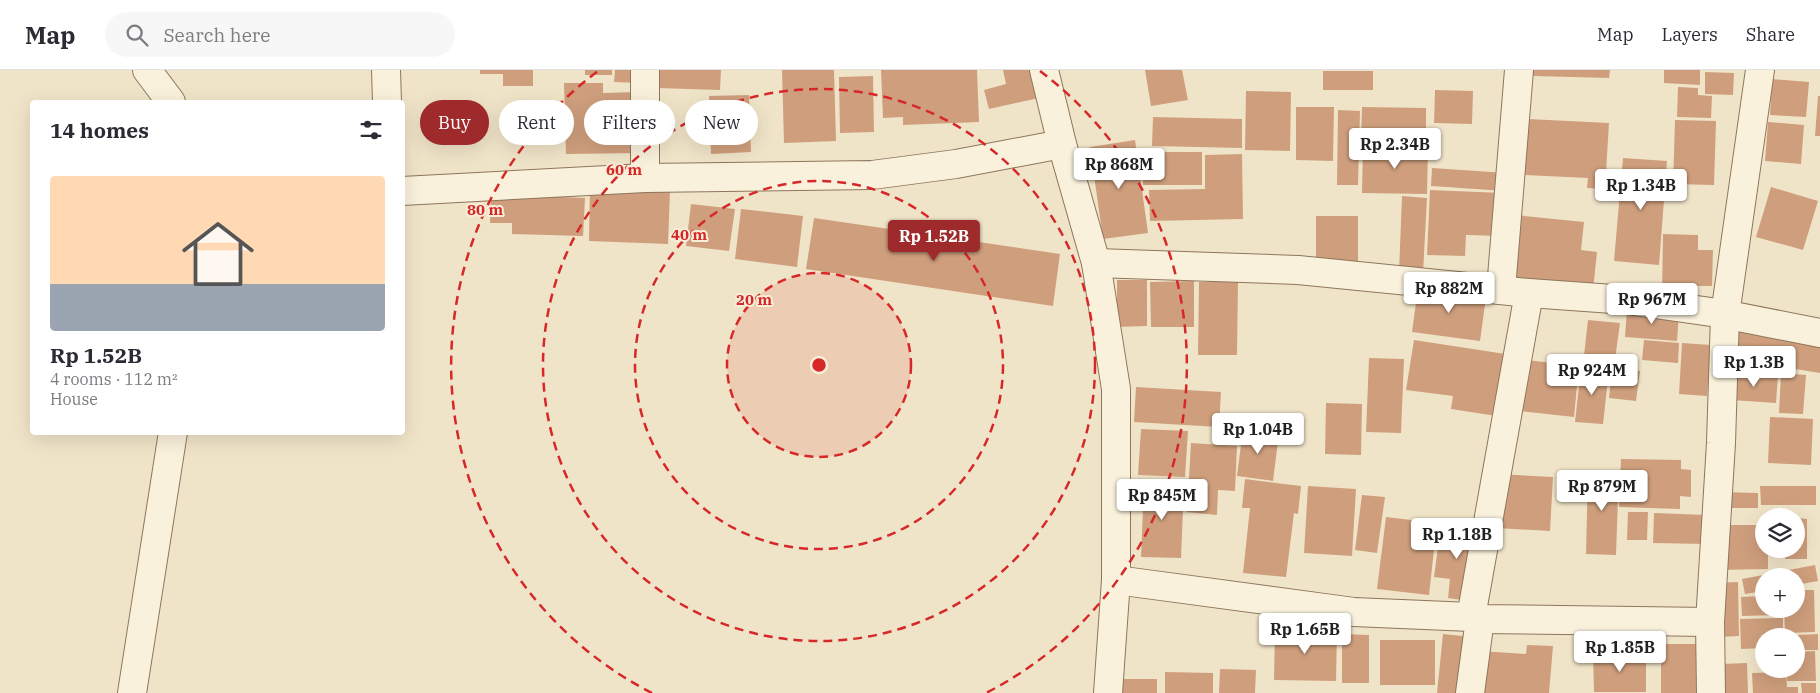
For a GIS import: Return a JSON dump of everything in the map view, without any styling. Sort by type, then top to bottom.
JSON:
[{"type":"street","points":[[148,70],[170,100]]},
{"type":"street","points":[[386,70],[387,100]]},
{"type":"street","points":[[645,70],[645,178]]},
{"type":"street","points":[[1044,70],[1062,144],[1096,263],[1116,389],[1116,580],[1108,693]]},
{"type":"street","points":[[1501,289],[1519,70]]},
{"type":"street","points":[[1711,693],[1710,622],[1721,443],[1725,314],[1760,70]]},
{"type":"street","points":[[405,191],[645,178],[872,174],[956,164],[1062,144]]},
{"type":"street","points":[[1096,263],[1298,270],[1529,293],[1627,300],[1725,314],[1820,333]]},
{"type":"street","points":[[1470,693],[1475,618],[1529,293]]},
{"type":"street","points":[[132,693],[173,435]]},
{"type":"street","points":[[1116,580],[1354,612],[1475,618],[1710,622]]},
{"type":"building","points":[[480,70],[533,70],[533,86],[503,86],[503,74],[480,74]]},
{"type":"building","points":[[585,70],[612,70],[612,75],[585,75]]},
{"type":"building","points":[[615,70],[640,70],[640,83],[614,82]]},
{"type":"building","points":[[657,70],[721,70],[720,90],[656,88]]},
{"type":"building","points":[[782,70],[834,70],[836,141],[784,143]]},
{"type":"building","points":[[881,70],[977,70],[979,122],[903,125],[903,117],[883,118]]},
{"type":"building","points":[[1003,70],[1032,70],[1039,98],[989,109],[984,90],[1006,84]]},
{"type":"building","points":[[1145,70],[1182,70],[1188,100],[1151,106]]},
{"type":"building","points":[[1533,70],[1610,70],[1609,78],[1533,76]]},
{"type":"building","points":[[1664,70],[1700,70],[1700,85],[1664,83]]},
{"type":"building","points":[[1323,71],[1373,71],[1373,90],[1323,90]]},
{"type":"building","points":[[1705,72],[1734,73],[1733,95],[1705,94]]},
{"type":"building","points":[[873,76],[874,132],[840,133],[839,77]]},
{"type":"building","points":[[1772,79],[1809,82],[1806,117],[1770,115]]},
{"type":"building","points":[[564,83],[603,83],[603,93],[637,92],[637,100],[584,100],[584,145],[638,145],[638,153],[566,154],[566,145],[574,145],[574,100],[564,100]]},
{"type":"building","points":[[1678,87],[1698,88],[1698,95],[1712,96],[1711,118],[1677,117]]},
{"type":"building","points":[[1435,90],[1473,91],[1472,124],[1434,123]]},
{"type":"building","points":[[1246,91],[1291,92],[1290,151],[1245,150]]},
{"type":"building","points":[[749,95],[749,100],[709,100],[709,96]]},
{"type":"building","points":[[1818,96],[1820,96],[1820,136],[1815,136]]},
{"type":"building","points":[[1296,107],[1334,107],[1333,161],[1296,160]]},
{"type":"building","points":[[1362,107],[1426,108],[1426,140],[1361,139]]},
{"type":"building","points":[[1338,110],[1360,111],[1358,185],[1337,185]]},
{"type":"building","points":[[1153,117],[1242,119],[1242,148],[1152,146]]},
{"type":"building","points":[[1528,119],[1609,123],[1605,189],[1587,188],[1588,178],[1525,175]]},
{"type":"building","points":[[1675,120],[1716,121],[1714,185],[1673,184]]},
{"type":"building","points":[[1768,122],[1804,125],[1801,164],[1765,161]]},
{"type":"building","points":[[1135,140],[1148,233],[1103,239],[1090,147]]},
{"type":"building","points":[[711,145],[751,145],[751,152],[711,154]]},
{"type":"building","points":[[1363,146],[1428,147],[1427,194],[1362,193]]},
{"type":"building","points":[[1143,152],[1202,152],[1202,185],[1143,185]]},
{"type":"building","points":[[1242,154],[1243,219],[1150,221],[1149,190],[1205,189],[1205,155]]},
{"type":"building","points":[[1623,158],[1667,161],[1659,265],[1614,261]]},
{"type":"building","points":[[1432,168],[1506,173],[1505,191],[1431,186]]},
{"type":"building","points":[[1771,187],[1818,201],[1803,250],[1756,237]]},
{"type":"building","points":[[590,188],[670,191],[668,244],[589,241]]},
{"type":"building","points":[[1430,190],[1503,193],[1501,236],[1466,235],[1465,256],[1427,255]]},
{"type":"building","points":[[491,194],[585,198],[583,236],[512,234],[512,223],[490,223]]},
{"type":"building","points":[[1402,196],[1427,198],[1423,274],[1399,272]]},
{"type":"building","points":[[691,204],[735,209],[729,251],[686,246]]},
{"type":"building","points":[[741,209],[803,216],[797,267],[735,259]]},
{"type":"building","points":[[1515,215],[1584,222],[1581,250],[1597,252],[1593,290],[1509,281]]},
{"type":"building","points":[[1316,216],[1358,216],[1358,269],[1316,269]]},
{"type":"building","points":[[814,218],[1060,254],[1053,306],[806,269]]},
{"type":"building","points":[[1663,234],[1698,235],[1698,250],[1713,250],[1712,286],[1696,286],[1696,296],[1662,295]]},
{"type":"building","points":[[1117,280],[1147,280],[1147,326],[1117,327]]},
{"type":"building","points":[[1194,281],[1194,327],[1151,327],[1150,282]]},
{"type":"building","points":[[1199,282],[1238,282],[1237,355],[1198,355]]},
{"type":"building","points":[[1418,288],[1486,297],[1480,341],[1412,332]]},
{"type":"building","points":[[1627,310],[1679,314],[1677,341],[1625,337]]},
{"type":"building","points":[[1588,320],[1620,323],[1614,367],[1583,364]]},
{"type":"building","points":[[1739,328],[1820,341],[1820,373],[1734,359]]},
{"type":"building","points":[[1414,340],[1512,355],[1503,417],[1451,409],[1453,396],[1406,390]]},
{"type":"building","points":[[1644,340],[1679,343],[1678,363],[1642,360]]},
{"type":"building","points":[[1682,343],[1711,345],[1707,396],[1679,394]]},
{"type":"building","points":[[1369,358],[1404,359],[1401,433],[1366,432]]},
{"type":"building","points":[[1526,360],[1579,366],[1574,417],[1520,411]]},
{"type":"building","points":[[1581,368],[1609,370],[1603,424],[1575,422]]},
{"type":"building","points":[[1612,368],[1640,371],[1636,401],[1609,398]]},
{"type":"building","points":[[1733,372],[1778,376],[1776,403],[1731,400]]},
{"type":"building","points":[[1781,373],[1806,375],[1803,414],[1779,413]]},
{"type":"building","points":[[1136,387],[1221,392],[1219,427],[1134,422]]},
{"type":"building","points":[[1326,403],[1362,404],[1361,455],[1325,454]]},
{"type":"building","points":[[1770,417],[1813,419],[1811,465],[1768,463]]},
{"type":"building","points":[[1141,429],[1188,431],[1185,477],[1138,475]]},
{"type":"building","points":[[1243,429],[1279,433],[1273,481],[1237,476]]},
{"type":"building","points":[[1191,443],[1237,446],[1235,491],[1218,490],[1217,515],[1187,512]]},
{"type":"building","points":[[1621,459],[1681,460],[1681,469],[1691,470],[1691,497],[1680,496],[1680,509],[1619,507]]},
{"type":"building","points":[[1588,470],[1619,471],[1616,555],[1586,554]]},
{"type":"building","points":[[1499,474],[1553,477],[1550,531],[1496,528]]},
{"type":"building","points":[[1245,479],[1301,486],[1298,514],[1294,513],[1286,577],[1243,573],[1250,508],[1242,508]]},
{"type":"building","points":[[1144,483],[1184,485],[1181,558],[1141,557]]},
{"type":"building","points":[[1308,486],[1356,489],[1352,556],[1304,553]]},
{"type":"building","points":[[1760,486],[1816,486],[1816,505],[1761,505]]},
{"type":"building","points":[[1721,492],[1758,493],[1758,508],[1721,508]]},
{"type":"building","points":[[1362,495],[1385,497],[1377,553],[1355,550]]},
{"type":"building","points":[[1628,512],[1648,512],[1647,540],[1627,540]]},
{"type":"building","points":[[1654,513],[1706,515],[1705,544],[1653,543]]},
{"type":"building","points":[[1386,517],[1437,523],[1429,595],[1377,589]]},
{"type":"building","points":[[1805,519],[1807,519],[1807,559],[1785,559],[1805,558]]},
{"type":"building","points":[[1441,525],[1478,529],[1469,601],[1448,598],[1450,579],[1434,577]]},
{"type":"building","points":[[1716,525],[1755,525],[1755,558],[1768,558],[1768,568],[1718,570]]},
{"type":"building","points":[[1815,565],[1818,581],[1805,583],[1805,568],[1799,568]]},
{"type":"building","points":[[1755,577],[1755,592],[1745,594],[1742,579]]},
{"type":"building","points":[[1738,582],[1739,636],[1718,637],[1716,583]]},
{"type":"building","points":[[1805,590],[1814,590],[1815,632],[1805,632],[1805,628],[1785,628],[1784,618],[1805,618]]},
{"type":"building","points":[[1755,596],[1755,616],[1742,616],[1741,597]]},
{"type":"building","points":[[1783,618],[1783,628],[1755,628],[1755,648],[1741,649],[1740,619]]},
{"type":"building","points":[[1275,629],[1337,630],[1336,681],[1274,680]]},
{"type":"building","points":[[1342,634],[1369,635],[1369,683],[1342,683]]},
{"type":"building","points":[[1443,634],[1472,637],[1466,693],[1437,693]]},
{"type":"building","points":[[1818,634],[1818,650],[1805,650],[1805,635]]},
{"type":"building","points":[[1380,640],[1435,640],[1435,685],[1380,685]]},
{"type":"building","points":[[1661,644],[1700,644],[1700,693],[1661,693]]},
{"type":"building","points":[[1527,645],[1553,646],[1549,693],[1477,693],[1480,651],[1526,654]]},
{"type":"building","points":[[1815,651],[1816,681],[1787,681],[1787,678],[1805,678],[1805,652]]},
{"type":"building","points":[[1646,653],[1646,692],[1594,692],[1593,654]]},
{"type":"building","points":[[1747,663],[1748,693],[1721,693],[1720,664]]},
{"type":"building","points":[[1220,669],[1256,670],[1255,693],[1219,693]]},
{"type":"building","points":[[1165,672],[1213,673],[1213,693],[1165,693]]},
{"type":"building","points":[[1752,673],[1755,673],[1755,678],[1786,678],[1787,687],[1798,687],[1798,693],[1753,693]]},
{"type":"building","points":[[1122,679],[1157,679],[1157,693],[1122,693]]},
{"type":"building","points":[[1801,683],[1816,683],[1816,693],[1802,693]]}]
